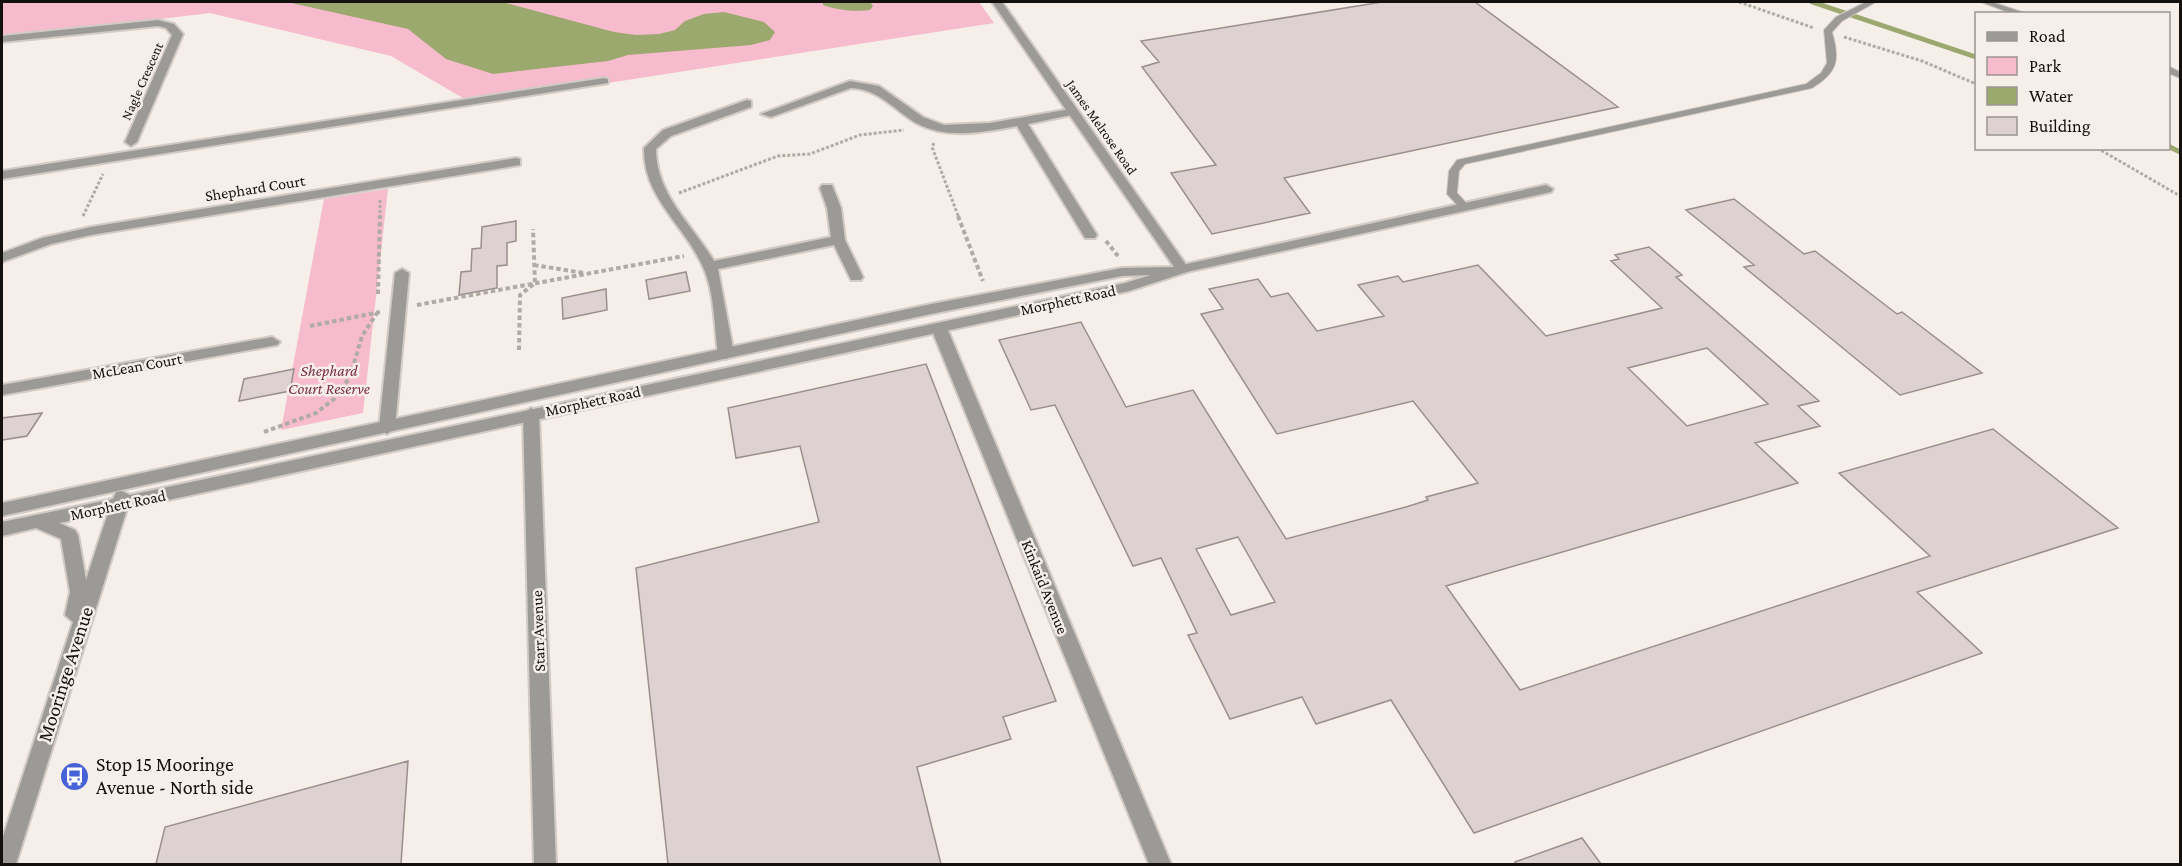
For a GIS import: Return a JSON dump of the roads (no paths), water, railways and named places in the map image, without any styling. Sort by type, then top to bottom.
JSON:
[{"type":"street","name":"James Melrose Road","points":[[997,2],[1182,269]]},
{"type":"street","name":"Nagle Crescent","points":[[2,39],[158,22],[170,26],[178,34],[175,43],[131,142]]},
{"type":"street","points":[[2,175],[604,81]]},
{"type":"street","points":[[767,114],[850,84],[860,83],[876,88],[926,123],[942,129],[1072,111]]},
{"type":"street","points":[[726,354],[711,266],[653,182],[648,162],[650,148],[667,133],[747,104]]},
{"type":"street","points":[[1020,120],[1090,235]]},
{"type":"street","name":"Shephard Court","points":[[2,258],[75,235],[516,162]]},
{"type":"street","points":[[827,188],[834,208],[838,240],[856,277]]},
{"type":"street","name":"Morphett Road","points":[[2,509],[387,428],[531,406],[939,328],[1129,287],[1182,269],[1546,189]]},
{"type":"street","points":[[711,266],[838,240]]},
{"type":"street","name":"Morphett Road","points":[[2,529],[120,505],[531,406],[726,354],[931,309],[1122,272],[1182,269]]},
{"type":"street","points":[[387,428],[402,273]]},
{"type":"street","name":"Kinkaid Avenue","points":[[931,309],[1160,864]]},
{"type":"street","name":"McLean Court","points":[[2,390],[272,342]]},
{"type":"street","name":"Starr Avenue","points":[[531,406],[545,864]]},
{"type":"street","name":"Mooringe Avenue","points":[[5,864],[125,484]]},
{"type":"street","points":[[37,522],[69,535],[79,592],[66,673]]},
{"type":"lane","points":[[1465,207],[1452,194],[1454,171],[1461,162],[1803,88],[1819,80],[1831,65],[1834,54],[1827,32],[1839,20],[1858,7],[1872,2]]},
{"type":"lane","points":[[1985,2],[2018,12]]},
{"type":"water","points":[[287,2],[502,2],[614,32],[636,35],[659,34],[675,30],[685,21],[704,14],[724,12],[764,22],[775,32],[770,40],[751,45],[628,55],[608,61],[493,74],[446,59],[408,29]]},
{"type":"water","points":[[823,2],[870,2],[873,6],[870,10],[852,11],[828,7],[823,5]]},
{"type":"waterway","points":[[1812,2],[1975,57]]},
{"type":"waterway","points":[[2170,147],[2180,152]]},
{"type":"place","name":"Stop 15 Mooringe Avenue - North side","points":[[75,776]]},
{"type":"park label","name":"Shephard Court Reserve","points":[[329,379]]}]
